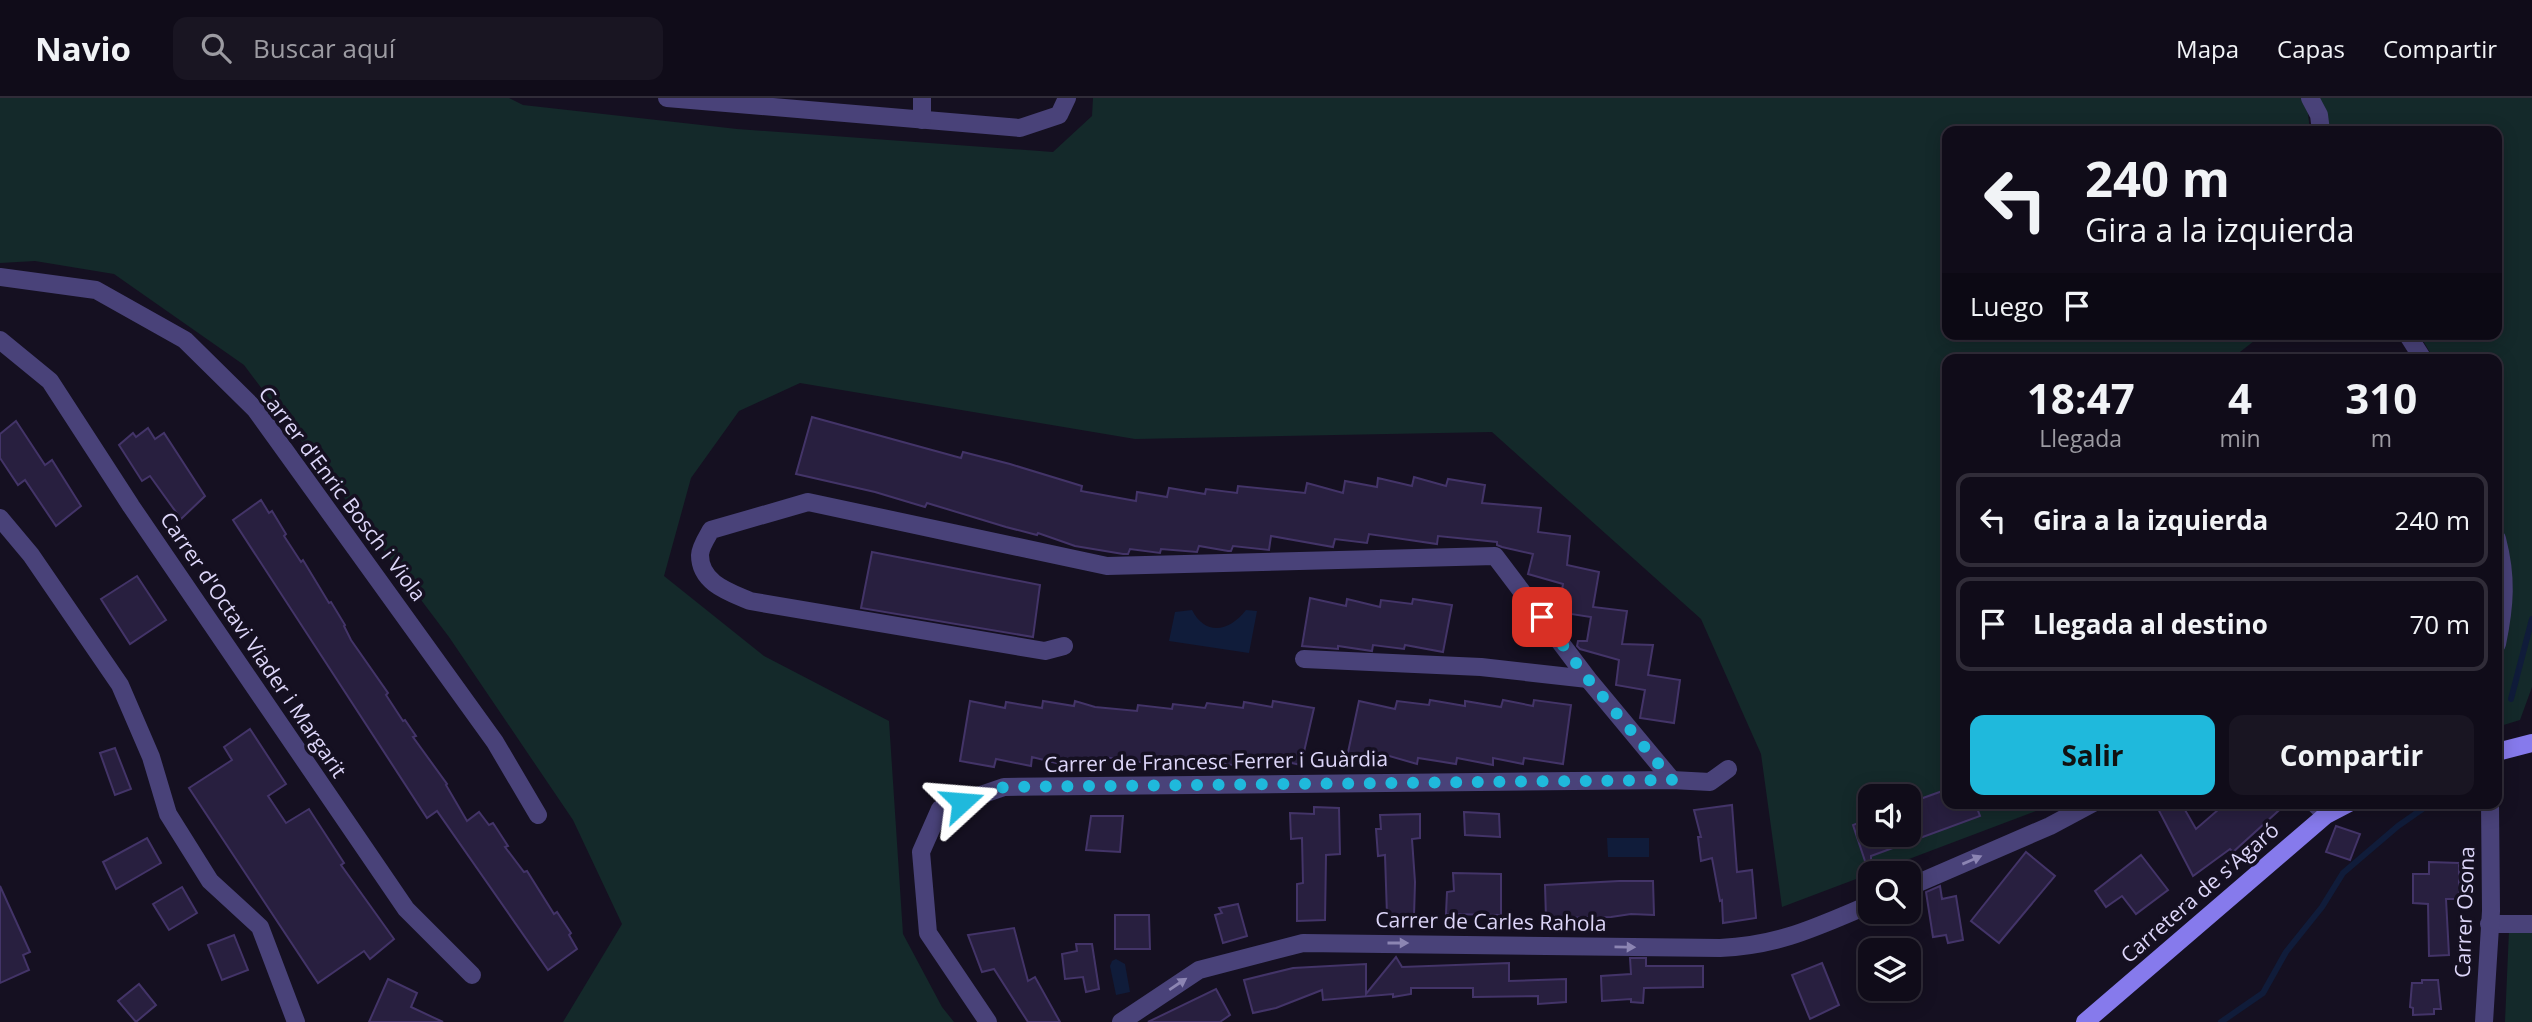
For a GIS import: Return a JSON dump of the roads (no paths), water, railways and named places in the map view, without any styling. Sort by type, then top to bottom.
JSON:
[{"type":"street","points":[[667,98],[1020,128],[1059,115],[1067,98]]},
{"type":"street","points":[[922,98],[922,120]]},
{"type":"street","points":[[2310,98],[2319,115],[2320,126]]},
{"type":"street","name":"Carrer d'Enric Bosch i Viola","points":[[0,277],[96,290],[185,340],[255,409],[495,742],[538,815]]},
{"type":"street","name":"Carrer d'Octavi Viader i Margarit","points":[[0,340],[50,381],[131,506],[406,909],[471,975]]},
{"type":"street","points":[[1065,646],[1045,651],[750,601],[720,588],[704,573],[699,553],[711,530],[808,502],[1107,566],[1495,556],[1588,679],[1672,780]]},
{"type":"street","points":[[0,518],[31,555],[120,685],[151,757],[168,814],[210,881],[260,928],[296,1022]]},
{"type":"street","points":[[2502,558],[2505,569],[2502,619]]},
{"type":"street","points":[[1304,659],[1481,667],[1588,679]]},
{"type":"street","points":[[2502,751],[2532,743]]},
{"type":"street","name":"Carrer de Francesc Ferrer i Guàrdia","points":[[988,1022],[928,933],[921,852],[940,809],[1004,787],[1672,780],[1710,782],[1728,769]]},
{"type":"street","points":[[1921,882],[2050,826],[2082,809]]},
{"type":"street","name":"Carretera de s'Agaró","points":[[2085,1022],[2320,809]]},
{"type":"street","name":"Carrer Osona","points":[[2484,1022],[2491,911],[2490,809]]},
{"type":"street","name":"Carrer de Carles Rahola","points":[[1121,1022],[1199,970],[1303,943],[1692,948],[1753,946],[1796,936],[1858,910]]},
{"type":"street","points":[[2489,924],[2532,924]]},
{"type":"water","points":[[1192,610],[1204,624],[1218,628],[1233,623],[1246,610],[1257,611],[1249,653],[1169,641],[1175,612]]},
{"type":"water","points":[[1607,838],[1649,838],[1649,857],[1608,857]]},
{"type":"water","points":[[1116,959],[1125,964],[1130,992],[1116,995],[1110,966]]},
{"type":"waterway","points":[[2511,699],[2532,619]]},
{"type":"waterway","points":[[2221,1022],[2263,993],[2286,952],[2322,907],[2343,873],[2422,809]]}]
